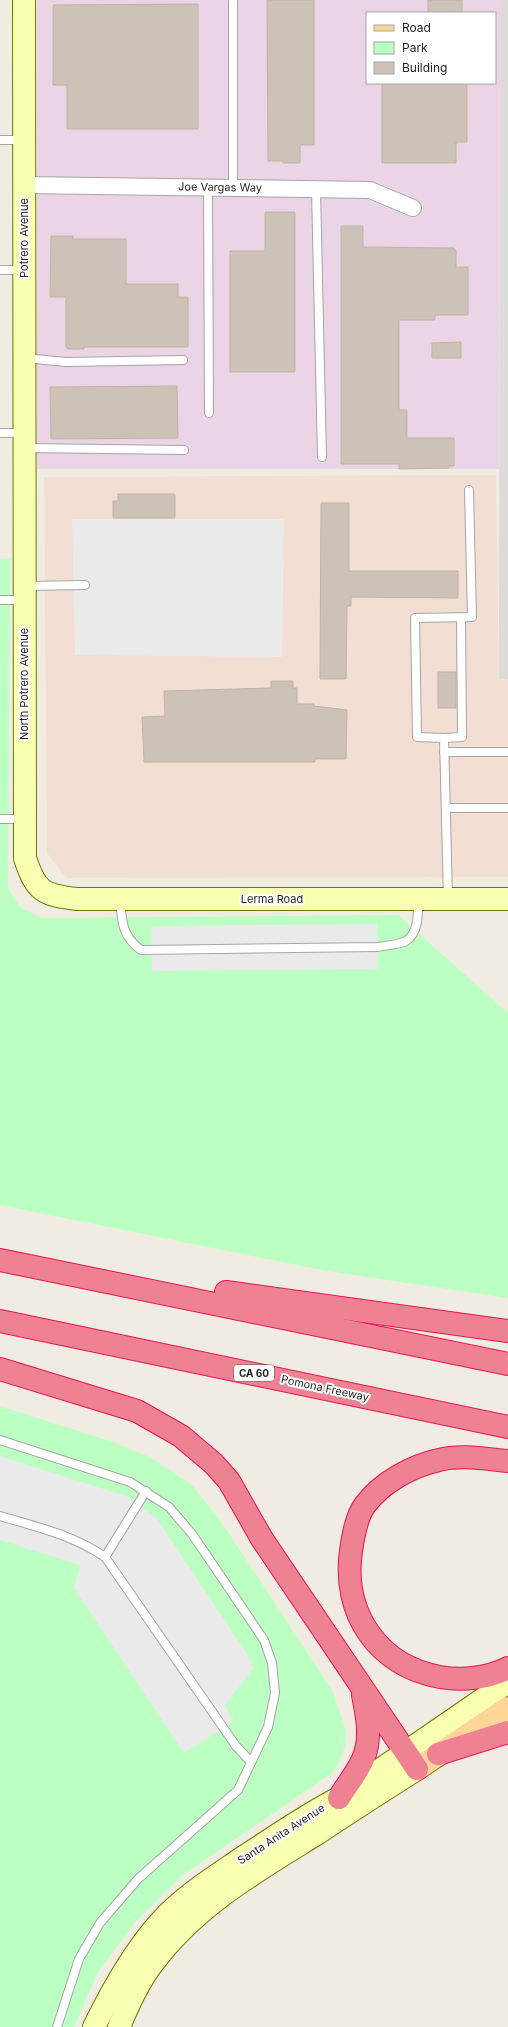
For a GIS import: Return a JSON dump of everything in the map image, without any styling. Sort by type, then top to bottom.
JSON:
[{"type":"highway","points":[[8,1261],[508,1331]]},
{"type":"highway","points":[[8,1261],[508,1364]]},
{"type":"highway","name":"Pomona Freeway","points":[[0,1321],[508,1426]]},
{"type":"highway","points":[[0,1369],[137,1411],[161,1423],[198,1449],[229,1481],[262,1539],[411,1761]]},
{"type":"highway","points":[[508,1461],[472,1457],[439,1459],[407,1471],[385,1486],[365,1506],[353,1536],[348,1568],[353,1602],[363,1625],[376,1645],[409,1668],[427,1675],[452,1679],[483,1677],[508,1668]]},
{"type":"highway","points":[[339,1798],[363,1758],[366,1748],[368,1718],[361,1686]]},
{"type":"highway","points":[[438,1754],[508,1732]]},
{"type":"main road","name":"Santa Anita Avenue","points":[[411,1761],[438,1754],[508,1708]]},
{"type":"street","name":"Potrero Avenue","points":[[24,0],[24,476]]},
{"type":"street","name":"Joe Vargas Way","points":[[24,185],[208,186],[370,190],[413,208]]},
{"type":"street","name":"North Potrero Avenue","points":[[24,476],[25,858],[31,877],[39,888]]},
{"type":"street","name":"Lerma Road","points":[[39,888],[54,896],[78,899],[508,899]]},
{"type":"street","name":"Santa Anita Avenue","points":[[119,2027],[130,2001],[152,1964],[178,1933],[209,1904],[249,1874],[411,1761],[508,1682]]},
{"type":"street","name":"Santa Anita Avenue","points":[[94,2027],[107,2001],[132,1960],[161,1922],[198,1888],[309,1814],[411,1761]]},
{"type":"lane","points":[[233,2],[233,187]]},
{"type":"lane","points":[[0,140],[24,140]]},
{"type":"lane","points":[[208,186],[209,412]]},
{"type":"lane","points":[[316,189],[322,458]]},
{"type":"lane","points":[[0,270],[24,270]]},
{"type":"lane","points":[[24,358],[66,362],[183,360]]},
{"type":"lane","points":[[0,433],[24,441],[184,450]]},
{"type":"lane","points":[[461,618],[462,738],[417,737],[415,618],[472,617],[469,490]]},
{"type":"lane","points":[[0,600],[24,593],[85,585]]},
{"type":"lane","points":[[444,738],[448,899]]},
{"type":"lane","points":[[444,752],[508,752]]},
{"type":"lane","points":[[446,808],[508,808]]},
{"type":"lane","points":[[0,819],[25,819]]},
{"type":"lane","points":[[120,899],[123,923],[129,941],[141,950],[378,947],[406,942],[415,931],[418,916],[418,899]]},
{"type":"lane","points":[[0,1440],[130,1482],[169,1507],[192,1534],[264,1640],[272,1663],[275,1693],[268,1727],[238,1790],[138,1879],[100,1923],[79,1959],[57,2027]]},
{"type":"lane","points":[[106,1557],[146,1491]]},
{"type":"lane","points":[[0,1516],[65,1535],[90,1546],[106,1557],[236,1746],[251,1762]]},
{"type":"shaded area","points":[[37,0],[500,0],[499,469],[37,469]]},
{"type":"shaded area","points":[[500,0],[508,0],[508,679],[499,679]]},
{"type":"shaded area","points":[[496,475],[499,679],[508,679],[508,877],[66,878],[47,853],[44,477]]},
{"type":"shaded area","points":[[72,519],[284,519],[282,657],[75,655]]},
{"type":"shaded area","points":[[377,924],[378,969],[152,971],[151,926]]},
{"type":"shaded area","points":[[0,1456],[129,1497],[157,1519],[249,1657],[253,1669],[225,1705],[233,1722],[184,1753],[74,1588],[80,1565],[0,1540]]},
{"type":"green space","points":[[10,558],[8,888],[20,907],[41,918],[398,915],[508,1013],[508,1298],[327,1271],[0,1205],[0,559]]},
{"type":"green space","points":[[0,1406],[116,1443],[152,1458],[192,1485],[220,1520],[332,1690],[346,1731],[345,1748],[337,1766],[332,1773],[183,1875],[136,1921],[98,1972],[74,2027],[0,2027]]},
{"type":"building","points":[[267,0],[314,0],[314,145],[300,145],[300,163],[268,161]]},
{"type":"building","points":[[428,0],[462,0],[462,12],[428,12]]},
{"type":"building","points":[[198,4],[198,129],[67,129],[67,85],[53,85],[53,5]]},
{"type":"building","points":[[382,84],[467,84],[467,142],[456,142],[456,163],[382,163]]},
{"type":"building","points":[[265,212],[295,212],[295,372],[230,372],[230,251],[265,251]]},
{"type":"building","points":[[341,226],[363,226],[363,247],[454,248],[454,250],[456,250],[456,267],[468,267],[468,315],[435,315],[435,320],[399,320],[399,410],[407,410],[407,438],[454,438],[454,466],[449,466],[449,468],[399,469],[399,464],[341,464]]},
{"type":"building","points":[[51,236],[73,236],[73,239],[126,239],[126,284],[178,284],[178,297],[188,297],[188,347],[84,347],[84,349],[68,349],[66,347],[66,297],[50,297]]},
{"type":"building","points":[[461,342],[461,358],[432,358],[432,343]]},
{"type":"building","points":[[177,386],[178,438],[51,439],[50,387]]},
{"type":"building","points":[[118,494],[175,494],[175,518],[113,518],[113,501],[118,501]]},
{"type":"building","points":[[321,503],[349,503],[349,571],[458,571],[458,598],[351,597],[351,606],[347,606],[346,679],[320,679]]},
{"type":"building","points":[[438,672],[456,672],[456,708],[438,708]]},
{"type":"building","points":[[271,681],[293,681],[293,688],[297,688],[297,704],[314,704],[314,706],[347,710],[346,759],[315,759],[315,762],[144,762],[142,717],[165,716],[164,691],[271,688]]}]
